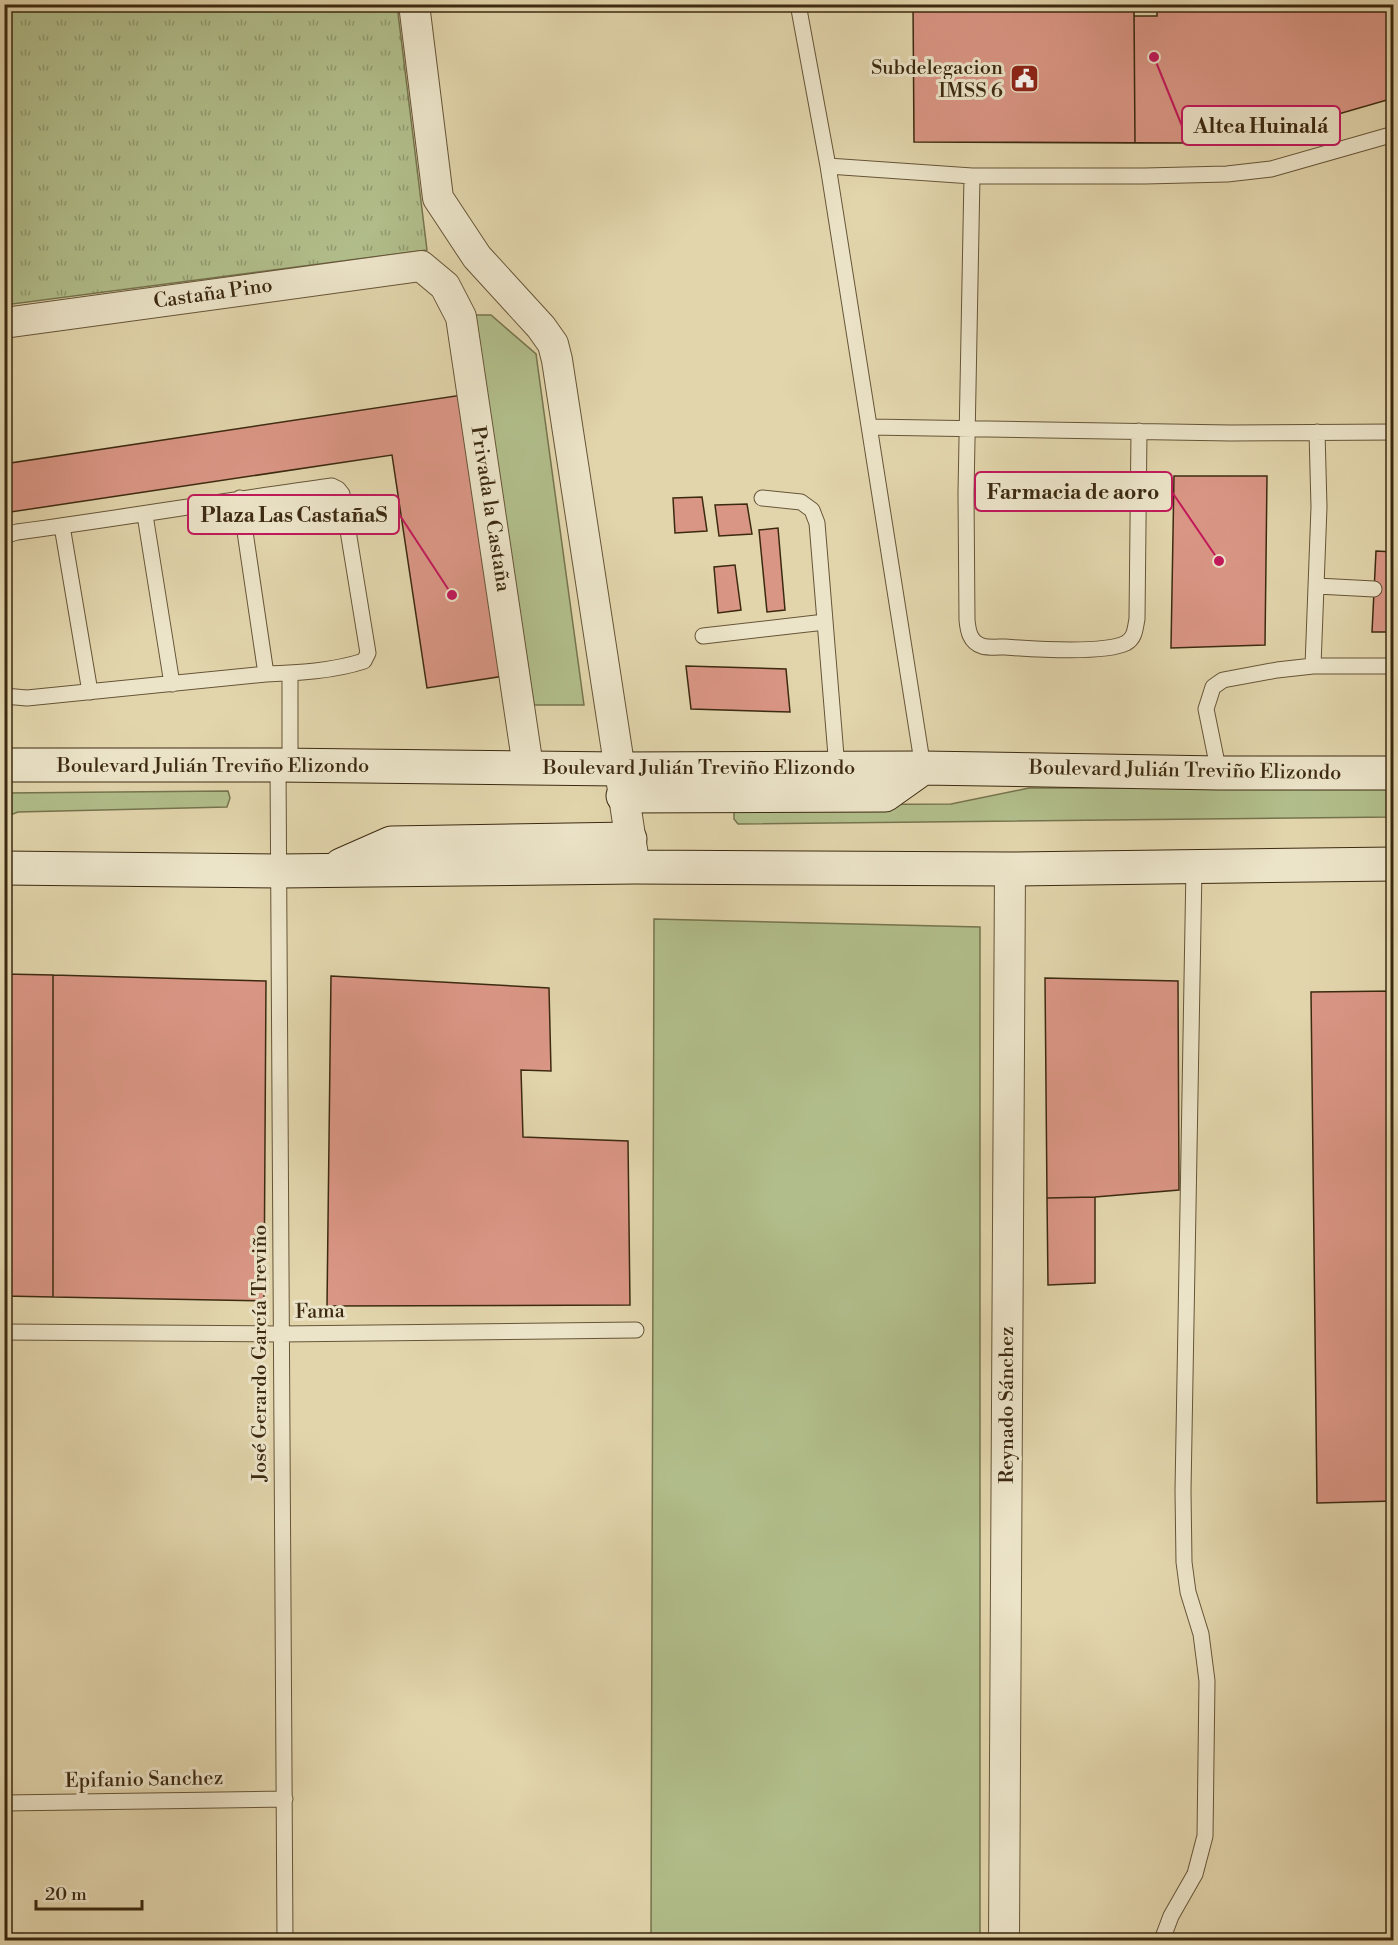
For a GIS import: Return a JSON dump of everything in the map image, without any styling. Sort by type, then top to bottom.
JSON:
[{"type":"main road","name":"Boulevard Julián Treviño Elizondo","points":[[4,765],[528,768],[621,782],[837,768],[1394,773]]},
{"type":"main road","points":[[621,782],[885,795],[923,768]]},
{"type":"main road","points":[[1270,866],[1332,849],[1394,848]]},
{"type":"main road","points":[[4,868],[328,870],[632,853],[1010,869],[1394,864]]},
{"type":"street","points":[[414,4],[438,198],[477,257],[541,327],[553,344],[632,853]]},
{"type":"street","name":"Castaña Pino","points":[[4,323],[421,266]]},
{"type":"street","name":"Privada la Castaña","points":[[421,266],[445,286],[461,317],[528,768]]},
{"type":"street","name":"Reynado Sánchez","points":[[1004,1941],[1010,869]]},
{"type":"lane","points":[[798,4],[828,166],[923,768]]},
{"type":"lane","points":[[828,166],[972,176],[1227,174],[1271,169],[1394,134]]},
{"type":"lane","points":[[972,176],[967,428],[968,632],[972,640],[982,646],[1052,650],[1114,647],[1128,642],[1135,634],[1140,431]]},
{"type":"lane","points":[[870,428],[1394,432]]},
{"type":"lane","points":[[1313,666],[1319,507],[1317,432]]},
{"type":"lane","points":[[4,536],[17,532],[145,515],[240,498],[332,486],[342,494],[368,653],[364,662],[353,665],[290,673],[27,698],[4,696]]},
{"type":"lane","points":[[240,498],[266,674]]},
{"type":"lane","points":[[762,498],[801,502],[813,510],[817,523],[837,768]]},
{"type":"lane","points":[[145,515],[172,684]]},
{"type":"lane","points":[[62,526],[90,692]]},
{"type":"lane","points":[[1317,586],[1374,589]]},
{"type":"lane","points":[[703,636],[825,622]]},
{"type":"lane","points":[[1219,773],[1206,709],[1213,687],[1223,680],[1313,666],[1394,666]]},
{"type":"lane","name":"José Gerardo García Treviño","points":[[285,1941],[280,1334],[280,871],[290,673]]},
{"type":"lane","points":[[1162,1941],[1171,1916],[1195,1874],[1205,1836],[1207,1681],[1201,1634],[1188,1592],[1184,1562],[1183,1491],[1194,867]]},
{"type":"lane","name":"Fama","points":[[4,1332],[280,1334],[636,1330]]},
{"type":"lane","name":"Epifanio Sanchez","points":[[4,1803],[285,1799]]},
{"type":"green space","points":[[5,5],[397,5],[427,250],[5,305]]},
{"type":"green space","points":[[474,315],[491,315],[536,354],[584,705],[534,705]]},
{"type":"green space","points":[[1029,788],[1394,788],[1393,817],[738,824],[734,819],[734,810],[739,805],[951,804]]},
{"type":"green space","points":[[228,791],[230,798],[227,807],[18,812],[5,817],[5,793]]},
{"type":"green space","points":[[654,919],[980,927],[980,1940],[651,1940]]},
{"type":"building","points":[[913,4],[1134,4],[1134,16],[1157,16],[1157,4],[1394,4],[1394,98],[1290,128],[1193,143],[914,142]]},
{"type":"building","name":"Subdelegacion IMSS 6","points":[[913,4],[1134,4],[1135,143],[914,142]]},
{"type":"building","points":[[1157,4],[1394,4],[1394,98],[1290,128],[1193,143],[1135,143],[1134,16],[1157,16]]},
{"type":"building","points":[[462,395],[504,676],[427,688],[392,455],[4,513],[4,464]]},
{"type":"building","points":[[1174,476],[1267,476],[1265,645],[1171,648]]},
{"type":"building","points":[[702,497],[707,531],[675,533],[673,498]]},
{"type":"building","points":[[747,504],[752,534],[719,536],[715,505]]},
{"type":"building","points":[[778,528],[785,610],[767,612],[759,530]]},
{"type":"building","points":[[1376,551],[1394,552],[1394,632],[1372,632]]},
{"type":"building","points":[[735,565],[741,610],[718,613],[714,567]]},
{"type":"building","points":[[686,666],[786,669],[790,712],[691,709]]},
{"type":"building","points":[[4,974],[53,975],[53,1297],[4,1296]]},
{"type":"building","points":[[53,975],[266,981],[264,1301],[53,1297]]},
{"type":"building","points":[[331,976],[549,988],[551,1071],[521,1070],[523,1137],[628,1141],[630,1305],[327,1306]]},
{"type":"building","points":[[1045,978],[1178,981],[1179,1190],[1095,1197],[1047,1198]]},
{"type":"building","points":[[1394,991],[1394,1501],[1317,1503],[1311,992]]},
{"type":"building","points":[[1095,1197],[1095,1283],[1048,1285],[1047,1198]]},
{"type":"place","name":"Altea Huinalá","points":[[1154,57]]},
{"type":"place","name":"Subdelegacion IMSS 6","points":[[1024,79]]},
{"type":"place","name":"Farmacia de aoro","points":[[1219,561]]},
{"type":"place","name":"Plaza Las CastañaS","points":[[452,595]]}]
